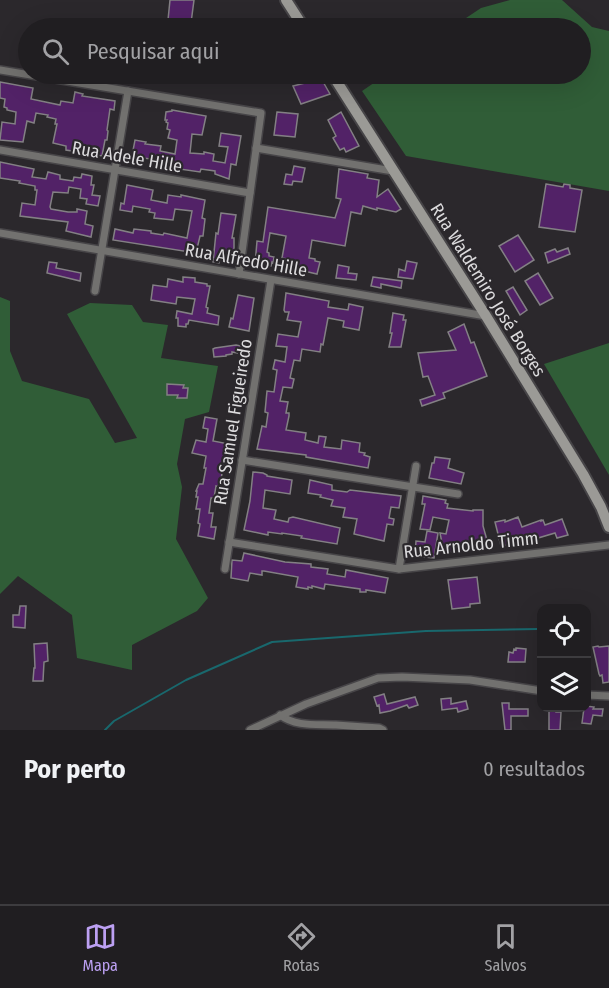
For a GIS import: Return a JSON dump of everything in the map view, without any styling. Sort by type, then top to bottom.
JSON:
[{"type":"main road","points":[[286,0],[298,18]]},
{"type":"main road","name":"Rua Waldemiro José Borges","points":[[338,84],[486,316],[583,474],[609,527]]},
{"type":"street","points":[[0,70],[18,73]]},
{"type":"street","points":[[85,84],[261,113],[238,274]]},
{"type":"street","points":[[95,291],[128,91]]},
{"type":"street","points":[[256,148],[393,171]]},
{"type":"street","name":"Rua Adele Hille","points":[[0,150],[250,193]]},
{"type":"street","name":"Rua Alfredo Hille","points":[[0,233],[486,316]]},
{"type":"street","name":"Rua Samuel Figueiredo","points":[[225,569],[271,280]]},
{"type":"street","points":[[242,460],[458,494]]},
{"type":"street","points":[[399,569],[416,466]]},
{"type":"street","name":"Rua Arnoldo Timm","points":[[229,542],[399,569],[609,544]]},
{"type":"street","points":[[250,730],[306,704],[378,678],[470,680],[537,690]]},
{"type":"street","points":[[591,695],[609,696]]},
{"type":"street","points":[[280,716],[297,723],[382,730]]},
{"type":"green space","points":[[510,0],[562,0],[582,18],[466,18],[481,8]]},
{"type":"green space","points":[[591,26],[609,31],[609,191],[406,156],[362,91],[372,84],[591,84]]},
{"type":"green space","points":[[0,297],[10,301],[10,351],[22,381],[89,399],[115,443],[137,438],[67,314],[90,303],[132,305],[143,322],[168,325],[161,358],[218,366],[209,412],[185,419],[177,464],[182,487],[176,539],[208,598],[197,611],[132,645],[132,670],[77,658],[72,615],[18,576],[0,594]]},
{"type":"green space","points":[[609,343],[609,475],[544,364]]},
{"type":"building","points":[[170,0],[194,0],[192,18],[168,18]]},
{"type":"building","points":[[0,82],[33,88],[31,99],[60,105],[61,101],[73,103],[75,92],[83,94],[82,96],[115,101],[114,110],[110,109],[107,140],[105,140],[102,156],[91,154],[92,149],[79,147],[78,152],[66,150],[66,146],[53,143],[56,119],[36,113],[34,123],[27,121],[23,142],[0,140],[2,122],[15,124],[16,112],[4,107],[5,99],[0,98]]},
{"type":"building","points":[[324,84],[330,94],[301,104],[293,86]]},
{"type":"building","points":[[172,110],[206,116],[202,135],[192,134],[190,153],[214,154],[213,161],[225,163],[228,147],[219,146],[221,133],[241,136],[236,165],[231,164],[229,179],[215,174],[215,171],[201,169],[200,172],[159,166],[160,160],[143,158],[142,163],[131,161],[135,140],[161,146],[160,151],[175,154],[177,140],[168,138],[170,130],[167,129],[168,123],[165,120],[166,112]]},
{"type":"building","points":[[277,112],[298,114],[295,137],[274,135]]},
{"type":"building","points":[[341,112],[359,146],[346,152],[344,148],[340,150],[333,138],[336,136],[328,120]]},
{"type":"building","points":[[0,162],[34,169],[32,177],[46,179],[48,172],[60,175],[60,179],[73,181],[74,177],[81,178],[82,174],[92,176],[91,185],[94,185],[92,195],[100,196],[98,206],[86,204],[87,199],[80,198],[81,189],[69,187],[68,193],[53,192],[50,207],[68,212],[77,212],[77,209],[87,211],[85,224],[93,226],[91,237],[66,231],[68,222],[20,216],[22,203],[35,205],[37,190],[35,186],[19,183],[20,181],[0,178]]},
{"type":"building","points":[[294,166],[305,168],[302,182],[293,181],[292,185],[284,184],[286,174],[292,175]]},
{"type":"building","points":[[339,169],[368,174],[367,178],[379,180],[377,197],[388,189],[401,209],[396,212],[363,206],[361,214],[351,212],[345,246],[312,240],[309,258],[320,262],[317,274],[291,266],[292,260],[282,258],[286,236],[270,233],[267,252],[269,256],[274,257],[273,263],[271,266],[255,265],[257,241],[263,242],[268,207],[335,218],[341,199],[336,198]]},
{"type":"building","points":[[546,184],[563,187],[564,184],[570,185],[570,188],[582,190],[575,232],[539,227]]},
{"type":"building","points":[[127,185],[153,190],[151,200],[167,203],[168,195],[181,197],[181,195],[205,200],[202,218],[205,219],[203,236],[200,236],[196,253],[113,240],[115,229],[133,233],[134,229],[151,231],[151,233],[187,238],[192,211],[175,209],[173,220],[154,218],[155,213],[149,212],[150,209],[133,206],[132,212],[120,210],[121,203],[124,204]]},
{"type":"building","points":[[221,213],[236,215],[232,238],[234,238],[234,259],[220,258],[219,263],[213,262]]},
{"type":"building","points":[[518,235],[534,260],[515,272],[499,246]]},
{"type":"building","points":[[568,248],[570,254],[548,263],[545,253]]},
{"type":"building","points":[[407,261],[417,263],[413,279],[398,277],[399,269],[405,271]]},
{"type":"building","points":[[49,262],[57,263],[56,268],[81,273],[80,281],[47,273]]},
{"type":"building","points":[[338,265],[349,267],[348,273],[357,274],[356,280],[336,278]]},
{"type":"building","points":[[538,273],[553,298],[540,305],[525,281]]},
{"type":"building","points":[[183,277],[195,278],[195,282],[210,286],[207,313],[219,316],[218,325],[189,320],[186,327],[178,326],[177,311],[192,314],[195,299],[177,297],[176,304],[151,300],[153,285],[167,287],[168,279],[183,282]]},
{"type":"building","points":[[373,277],[402,281],[401,288],[381,284],[381,288],[371,286]]},
{"type":"building","points":[[513,287],[527,310],[520,315],[506,291]]},
{"type":"building","points":[[286,293],[329,301],[328,307],[348,310],[349,304],[363,307],[359,330],[343,327],[344,321],[328,318],[320,352],[302,349],[300,361],[294,360],[290,378],[294,379],[292,388],[283,387],[280,401],[288,402],[286,413],[289,413],[289,416],[286,430],[306,433],[305,440],[318,443],[319,436],[326,437],[324,447],[341,449],[342,440],[360,443],[359,452],[370,457],[368,468],[306,457],[306,455],[257,449],[262,426],[266,427],[267,391],[274,392],[277,370],[273,369],[275,360],[285,362],[287,347],[276,346],[278,334],[298,337],[301,322],[287,320],[289,312],[284,310]]},
{"type":"building","points":[[238,295],[254,298],[249,331],[229,327]]},
{"type":"building","points":[[393,313],[404,315],[403,320],[406,320],[401,347],[389,347]]},
{"type":"building","points":[[464,324],[471,343],[474,342],[487,376],[443,393],[445,398],[422,406],[420,400],[435,395],[428,376],[423,377],[418,353],[456,350],[448,332]]},
{"type":"building","points":[[236,345],[250,348],[248,355],[232,352],[226,356],[214,357],[213,349]]},
{"type":"building","points":[[167,384],[184,385],[183,388],[188,388],[187,398],[167,395]]},
{"type":"building","points":[[205,417],[217,419],[213,441],[229,444],[226,460],[224,459],[220,487],[216,486],[214,498],[211,498],[209,513],[213,513],[211,527],[216,527],[214,539],[198,536],[200,509],[196,509],[198,497],[196,497],[196,491],[199,484],[203,484],[206,456],[192,453],[196,440],[206,442],[208,429],[203,428]]},
{"type":"building","points":[[435,457],[450,459],[448,468],[464,473],[461,484],[429,478]]},
{"type":"building","points":[[253,472],[292,480],[290,494],[265,490],[263,508],[276,510],[274,519],[288,522],[289,518],[293,517],[340,528],[337,544],[301,538],[302,536],[268,532],[268,535],[244,530]]},
{"type":"building","points":[[310,480],[332,485],[332,490],[401,496],[399,508],[391,507],[389,518],[394,519],[393,525],[387,524],[384,541],[354,534],[357,519],[343,517],[345,508],[331,506],[333,500],[308,493]]},
{"type":"building","points":[[423,496],[446,500],[447,508],[483,510],[483,526],[487,540],[484,541],[485,547],[444,553],[440,533],[446,534],[449,520],[433,517],[430,530],[420,529],[425,504],[422,504]]},
{"type":"building","points":[[518,517],[522,527],[541,520],[545,525],[562,519],[568,535],[557,538],[555,533],[528,541],[526,537],[513,542],[514,544],[501,546],[495,522],[505,520],[505,522]]},
{"type":"building","points":[[427,531],[438,533],[434,558],[415,556],[416,541],[425,542]]},
{"type":"building","points":[[244,553],[285,562],[311,564],[311,567],[328,569],[327,574],[345,577],[346,570],[388,578],[385,593],[366,590],[366,592],[360,592],[360,589],[325,584],[324,589],[312,586],[308,589],[296,587],[298,577],[264,571],[262,575],[250,573],[248,581],[231,578],[232,560],[242,561]]},
{"type":"building","points":[[477,577],[480,603],[470,604],[470,607],[452,609],[448,580]]},
{"type":"building","points":[[20,606],[26,606],[25,628],[13,627],[13,615],[19,615]]},
{"type":"building","points":[[47,643],[48,661],[44,662],[43,681],[33,681],[34,644]]},
{"type":"building","points":[[609,646],[609,682],[603,683],[602,675],[599,674],[593,647]]},
{"type":"building","points":[[516,648],[526,649],[525,662],[508,662],[509,652],[513,653]]},
{"type":"building","points":[[384,694],[387,704],[415,697],[418,705],[409,708],[407,705],[380,713],[379,705],[377,706],[374,697]]},
{"type":"building","points":[[451,698],[451,704],[466,701],[468,709],[458,712],[457,708],[442,710],[441,699]]},
{"type":"building","points":[[502,703],[509,703],[509,709],[528,709],[528,716],[511,716],[511,730],[505,730]]},
{"type":"building","points":[[591,707],[594,707],[593,709],[603,709],[602,716],[593,715],[591,724],[582,723],[583,712],[591,712]]},
{"type":"building","points":[[549,712],[561,712],[560,730],[549,730]]},
{"type":"waterway","points":[[105,730],[114,721],[186,680],[272,642],[426,631],[537,629]]}]
